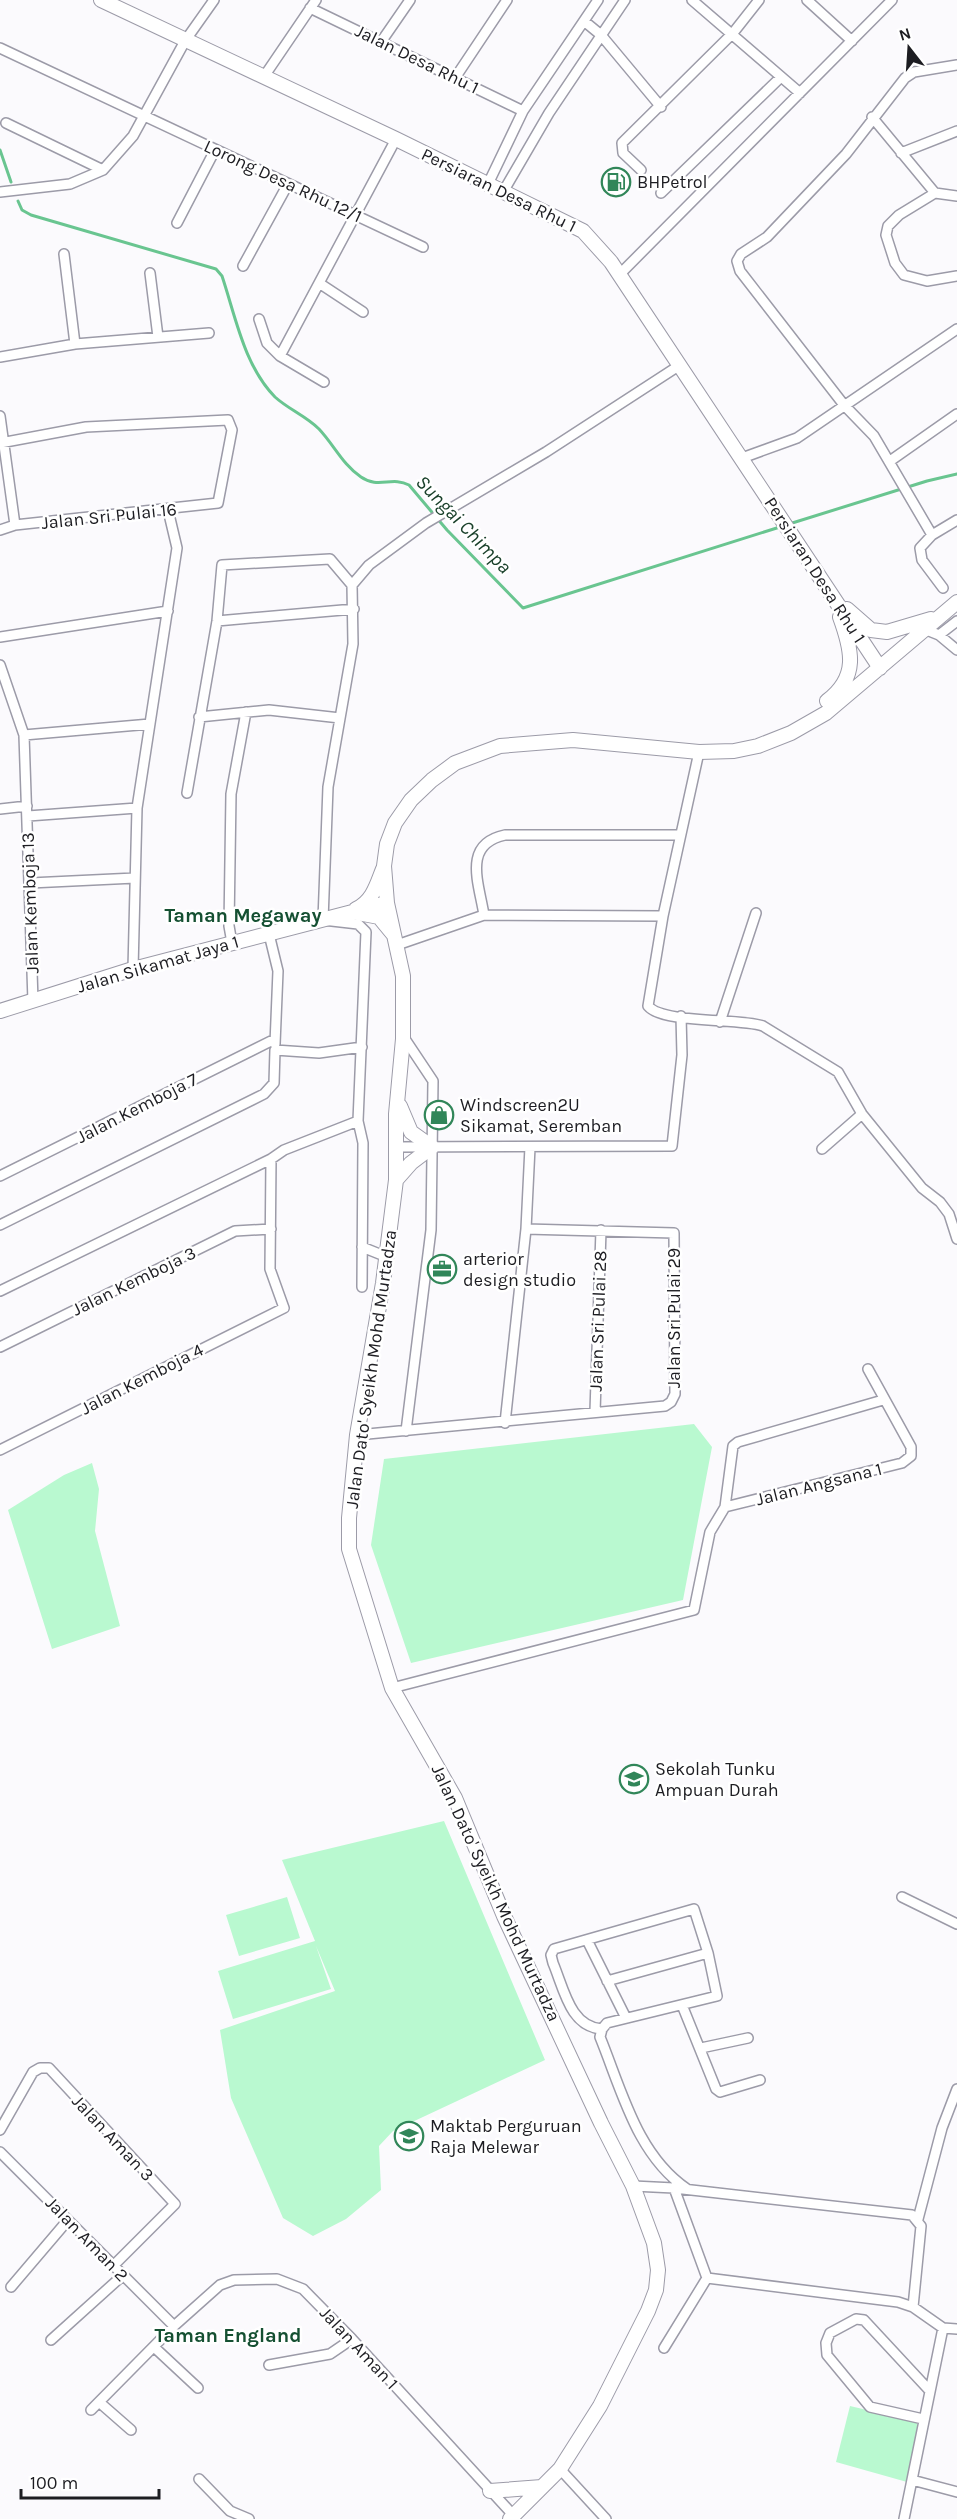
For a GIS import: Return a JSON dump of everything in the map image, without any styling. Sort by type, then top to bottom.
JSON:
[{"type":"main road","name":"Persiaran Desa Rhu 1","points":[[101,0],[118,3],[184,41],[396,139],[583,231],[620,275],[880,668]]},
{"type":"main road","points":[[834,598],[871,630],[887,632],[902,630],[941,615]]},
{"type":"main road","points":[[758,746],[806,718],[838,693],[849,674],[851,654],[834,598]]},
{"type":"main road","name":"Jalan Dato' Syeikh Mohd Murtadza","points":[[512,2517],[560,2469],[600,2406],[656,2290],[658,2270],[654,2244],[633,2186],[504,1916],[455,1798],[392,1688],[349,1548],[349,1518],[357,1435],[387,1257],[396,1180],[398,1097],[403,1036],[403,976],[387,903],[384,866],[387,844],[395,823],[411,800],[455,763],[500,746],[573,740],[699,752],[734,751],[758,746],[807,725],[880,668],[957,602]]},
{"type":"main road","points":[[346,913],[363,906],[369,899],[384,866]]},
{"type":"main road","name":"Jalan Sikamat Jaya 1","points":[[0,1011],[133,969],[387,903]]},
{"type":"main road","points":[[346,913],[379,917],[396,942]]},
{"type":"main road","points":[[396,1180],[416,1158],[432,1147],[411,1132],[398,1097]]},
{"type":"main road","points":[[490,2491],[542,2487]]},
{"type":"street","points":[[0,192],[70,184],[103,171],[133,135],[184,41],[214,0]]},
{"type":"street","points":[[381,42],[410,0]]},
{"type":"street","points":[[455,78],[507,0]]},
{"type":"street","points":[[488,184],[523,111],[598,0]]},
{"type":"street","points":[[503,192],[549,113],[625,0]]},
{"type":"street","points":[[692,0],[800,93]]},
{"type":"street","points":[[641,170],[623,153],[622,143],[661,107],[733,33],[759,0]]},
{"type":"street","points":[[807,0],[852,41]]},
{"type":"street","points":[[620,275],[892,0]]},
{"type":"street","points":[[263,78],[313,4]]},
{"type":"street","name":"Jalan Desa Rhu 1","points":[[313,4],[381,42],[523,111]]},
{"type":"street","points":[[584,21],[601,35],[661,107]]},
{"type":"street","name":"Lorong Desa Rhu 12/1","points":[[0,48],[423,247]]},
{"type":"street","points":[[932,535],[874,436],[844,405],[740,271],[737,261],[741,254],[767,237],[846,154],[872,117],[905,78],[914,72],[957,65]]},
{"type":"street","points":[[661,193],[781,76]]},
{"type":"street","points":[[872,117],[935,194]]},
{"type":"street","points":[[6,123],[103,171]]},
{"type":"street","points":[[901,153],[957,130]]},
{"type":"street","points":[[280,356],[396,139]]},
{"type":"street","points":[[177,223],[215,150]]},
{"type":"street","points":[[243,266],[288,184]]},
{"type":"street","points":[[957,196],[935,194],[899,216],[888,226],[886,235],[890,251],[904,275],[927,280],[957,276]]},
{"type":"street","points":[[64,254],[75,344]]},
{"type":"street","points":[[150,273],[158,337]]},
{"type":"street","points":[[319,283],[363,312]]},
{"type":"street","points":[[259,320],[267,343],[280,356],[324,382]]},
{"type":"street","points":[[742,458],[797,438],[957,329]]},
{"type":"street","points":[[0,357],[75,344],[210,333]]},
{"type":"street","points":[[352,585],[369,565],[426,523],[546,452],[680,365]]},
{"type":"street","points":[[890,461],[957,414]]},
{"type":"street","points":[[0,416],[15,525]]},
{"type":"street","name":"Jalan Sri Pulai 16","points":[[0,530],[15,525],[218,503],[232,430],[228,420],[86,428],[2,442]]},
{"type":"street","points":[[133,969],[137,808],[177,548],[168,510]]},
{"type":"street","points":[[943,588],[920,553],[920,548],[932,535],[957,520]]},
{"type":"street","points":[[188,793],[217,621],[222,566],[330,559],[352,585],[354,609],[353,644],[328,787],[323,920],[358,924],[366,932],[358,1121],[363,1143],[362,1287]]},
{"type":"street","points":[[217,621],[354,609]]},
{"type":"street","points":[[0,637],[168,611]]},
{"type":"street","points":[[939,635],[957,621]]},
{"type":"street","points":[[924,629],[939,635],[957,650]]},
{"type":"street","name":"Jalan Kemboja 13","points":[[0,665],[24,735],[33,1000]]},
{"type":"street","points":[[199,717],[269,710],[340,718]]},
{"type":"street","points":[[232,944],[229,926],[231,794],[246,712]]},
{"type":"street","points":[[24,735],[150,724]]},
{"type":"street","points":[[699,752],[663,916],[648,1006],[658,1012],[720,1022],[753,1022],[838,1072],[862,1114],[922,1188],[944,1208],[957,1239]]},
{"type":"street","points":[[0,808],[27,811],[137,808]]},
{"type":"street","points":[[484,915],[476,866],[478,852],[484,843],[493,838],[504,835],[680,835]]},
{"type":"street","points":[[30,883],[135,878]]},
{"type":"street","points":[[720,1022],[756,913]]},
{"type":"street","points":[[396,942],[484,915],[663,916]]},
{"type":"street","points":[[0,1225],[264,1094],[274,1083],[278,971],[269,934]]},
{"type":"street","points":[[397,1147],[672,1146],[682,1055],[681,1016]]},
{"type":"street","points":[[403,1036],[433,1081],[431,1230],[406,1431]]},
{"type":"street","name":"Jalan Kemboja 7","points":[[0,1176],[275,1039]]},
{"type":"street","points":[[274,1050],[318,1053],[362,1047]]},
{"type":"street","points":[[822,1149],[862,1114]]},
{"type":"street","points":[[0,1291],[271,1159],[284,1150],[358,1121]]},
{"type":"street","points":[[505,1423],[526,1229],[530,1147]]},
{"type":"street","points":[[271,1159],[271,1229]]},
{"type":"street","name":"Jalan Kemboja 4","points":[[0,1450],[284,1308],[270,1269],[271,1229]]},
{"type":"street","name":"Jalan Kemboja 3","points":[[2,1346],[235,1230],[271,1229]]},
{"type":"street","points":[[526,1229],[601,1230]]},
{"type":"street","name":"Jalan Sri Pulai 29","points":[[595,1412],[665,1406],[671,1402],[675,1394],[674,1233],[601,1230]]},
{"type":"street","name":"Jalan Sri Pulai 28","points":[[595,1412],[601,1230]]},
{"type":"street","points":[[362,1247],[387,1257]]},
{"type":"street","points":[[0,1335],[2,1346]]},
{"type":"street","points":[[392,1688],[694,1611],[710,1532],[725,1507],[733,1446],[738,1442],[883,1400],[868,1368]]},
{"type":"street","name":"Jalan Angsana 1","points":[[725,1507],[902,1463],[911,1456],[911,1447],[883,1400]]},
{"type":"street","points":[[357,1435],[505,1423],[595,1412]]},
{"type":"street","points":[[902,1897],[957,1924]]},
{"type":"street","points":[[602,2029],[589,2028],[576,2018],[551,1955],[554,1949],[694,1909],[708,1953],[717,1996],[607,2023],[600,2037],[647,2150],[671,2178],[689,2190]]},
{"type":"street","points":[[587,1940],[626,2019]]},
{"type":"street","points":[[607,1981],[708,1953]]},
{"type":"street","points":[[682,2005],[716,2089],[720,2091],[760,2080]]},
{"type":"street","points":[[701,2048],[748,2038]]},
{"type":"street","name":"Jalan Aman 3","points":[[0,2130],[33,2072],[40,2068],[49,2068],[175,2204],[114,2265]]},
{"type":"street","points":[[918,2219],[942,2128],[957,2089]]},
{"type":"street","name":"Jalan Aman 2","points":[[0,2152],[174,2326]]},
{"type":"street","points":[[633,2186],[674,2188],[912,2215],[918,2219],[921,2226],[913,2307]]},
{"type":"street","points":[[674,2188],[707,2278]]},
{"type":"street","points":[[11,2287],[68,2220]]},
{"type":"street","points":[[51,2340],[122,2276]]},
{"type":"street","points":[[707,2278],[898,2302],[913,2307],[943,2328],[957,2329]]},
{"type":"street","points":[[664,2348],[707,2278]]},
{"type":"street","name":"Jalan Aman 1","points":[[131,2430],[95,2406],[174,2326],[220,2285],[234,2280],[277,2279],[303,2289],[352,2339],[512,2517]]},
{"type":"street","points":[[923,2419],[870,2407],[827,2355],[826,2343],[830,2333],[856,2319],[864,2320],[929,2390]]},
{"type":"street","points":[[904,2519],[943,2328]]},
{"type":"street","points":[[268,2365],[330,2354],[352,2339]]},
{"type":"street","points":[[154,2347],[198,2388]]},
{"type":"street","points":[[560,2469],[606,2519]]},
{"type":"street","points":[[199,2479],[230,2511],[249,2519]]},
{"type":"street","points":[[912,2480],[957,2492]]},
{"type":"green space","points":[[694,1424],[712,1447],[683,1600],[411,1663],[371,1545],[384,1459]]},
{"type":"green space","points":[[92,1463],[99,1489],[95,1531],[120,1626],[52,1649],[8,1510],[64,1475]]},
{"type":"green space","points":[[444,1821],[545,2060],[393,2131],[379,2146],[381,2190],[346,2219],[313,2236],[283,2218],[231,2098],[220,2030],[335,1991],[316,1946],[331,1989],[233,2019],[218,1971],[315,1941],[282,1860]]},
{"type":"green space","points":[[287,1897],[300,1938],[239,1956],[226,1915]]},
{"type":"green space","points":[[850,2406],[918,2422],[907,2482],[836,2462]]},
{"type":"waterway","name":"Sungai Chimpa","points":[[0,150],[11,182]]},
{"type":"waterway","name":"Sungai Chimpa","points":[[18,201],[22,210],[31,215],[216,269],[222,276],[248,356],[264,384],[275,397],[319,429],[344,461],[361,477],[373,482],[397,482],[409,485],[447,530],[523,608],[780,527]]},
{"type":"waterway","name":"Sungai Chimpa","points":[[789,524],[927,481],[957,474]]},
{"type":"place","name":"BHPetrol","points":[[616,182]]},
{"type":"place","name":"Windscreen2U Sikamat, Seremban","points":[[439,1115]]},
{"type":"place","name":"arterior design studio","points":[[442,1269]]},
{"type":"place","name":"Sekolah Tunku Ampuan Durah","points":[[634,1779]]},
{"type":"place","name":"Maktab Perguruan Raja Melewar","points":[[409,2136]]},
{"type":"district","name":"Taman Megaway","points":[[243,915]]},
{"type":"district","name":"Taman England","points":[[228,2335]]}]
